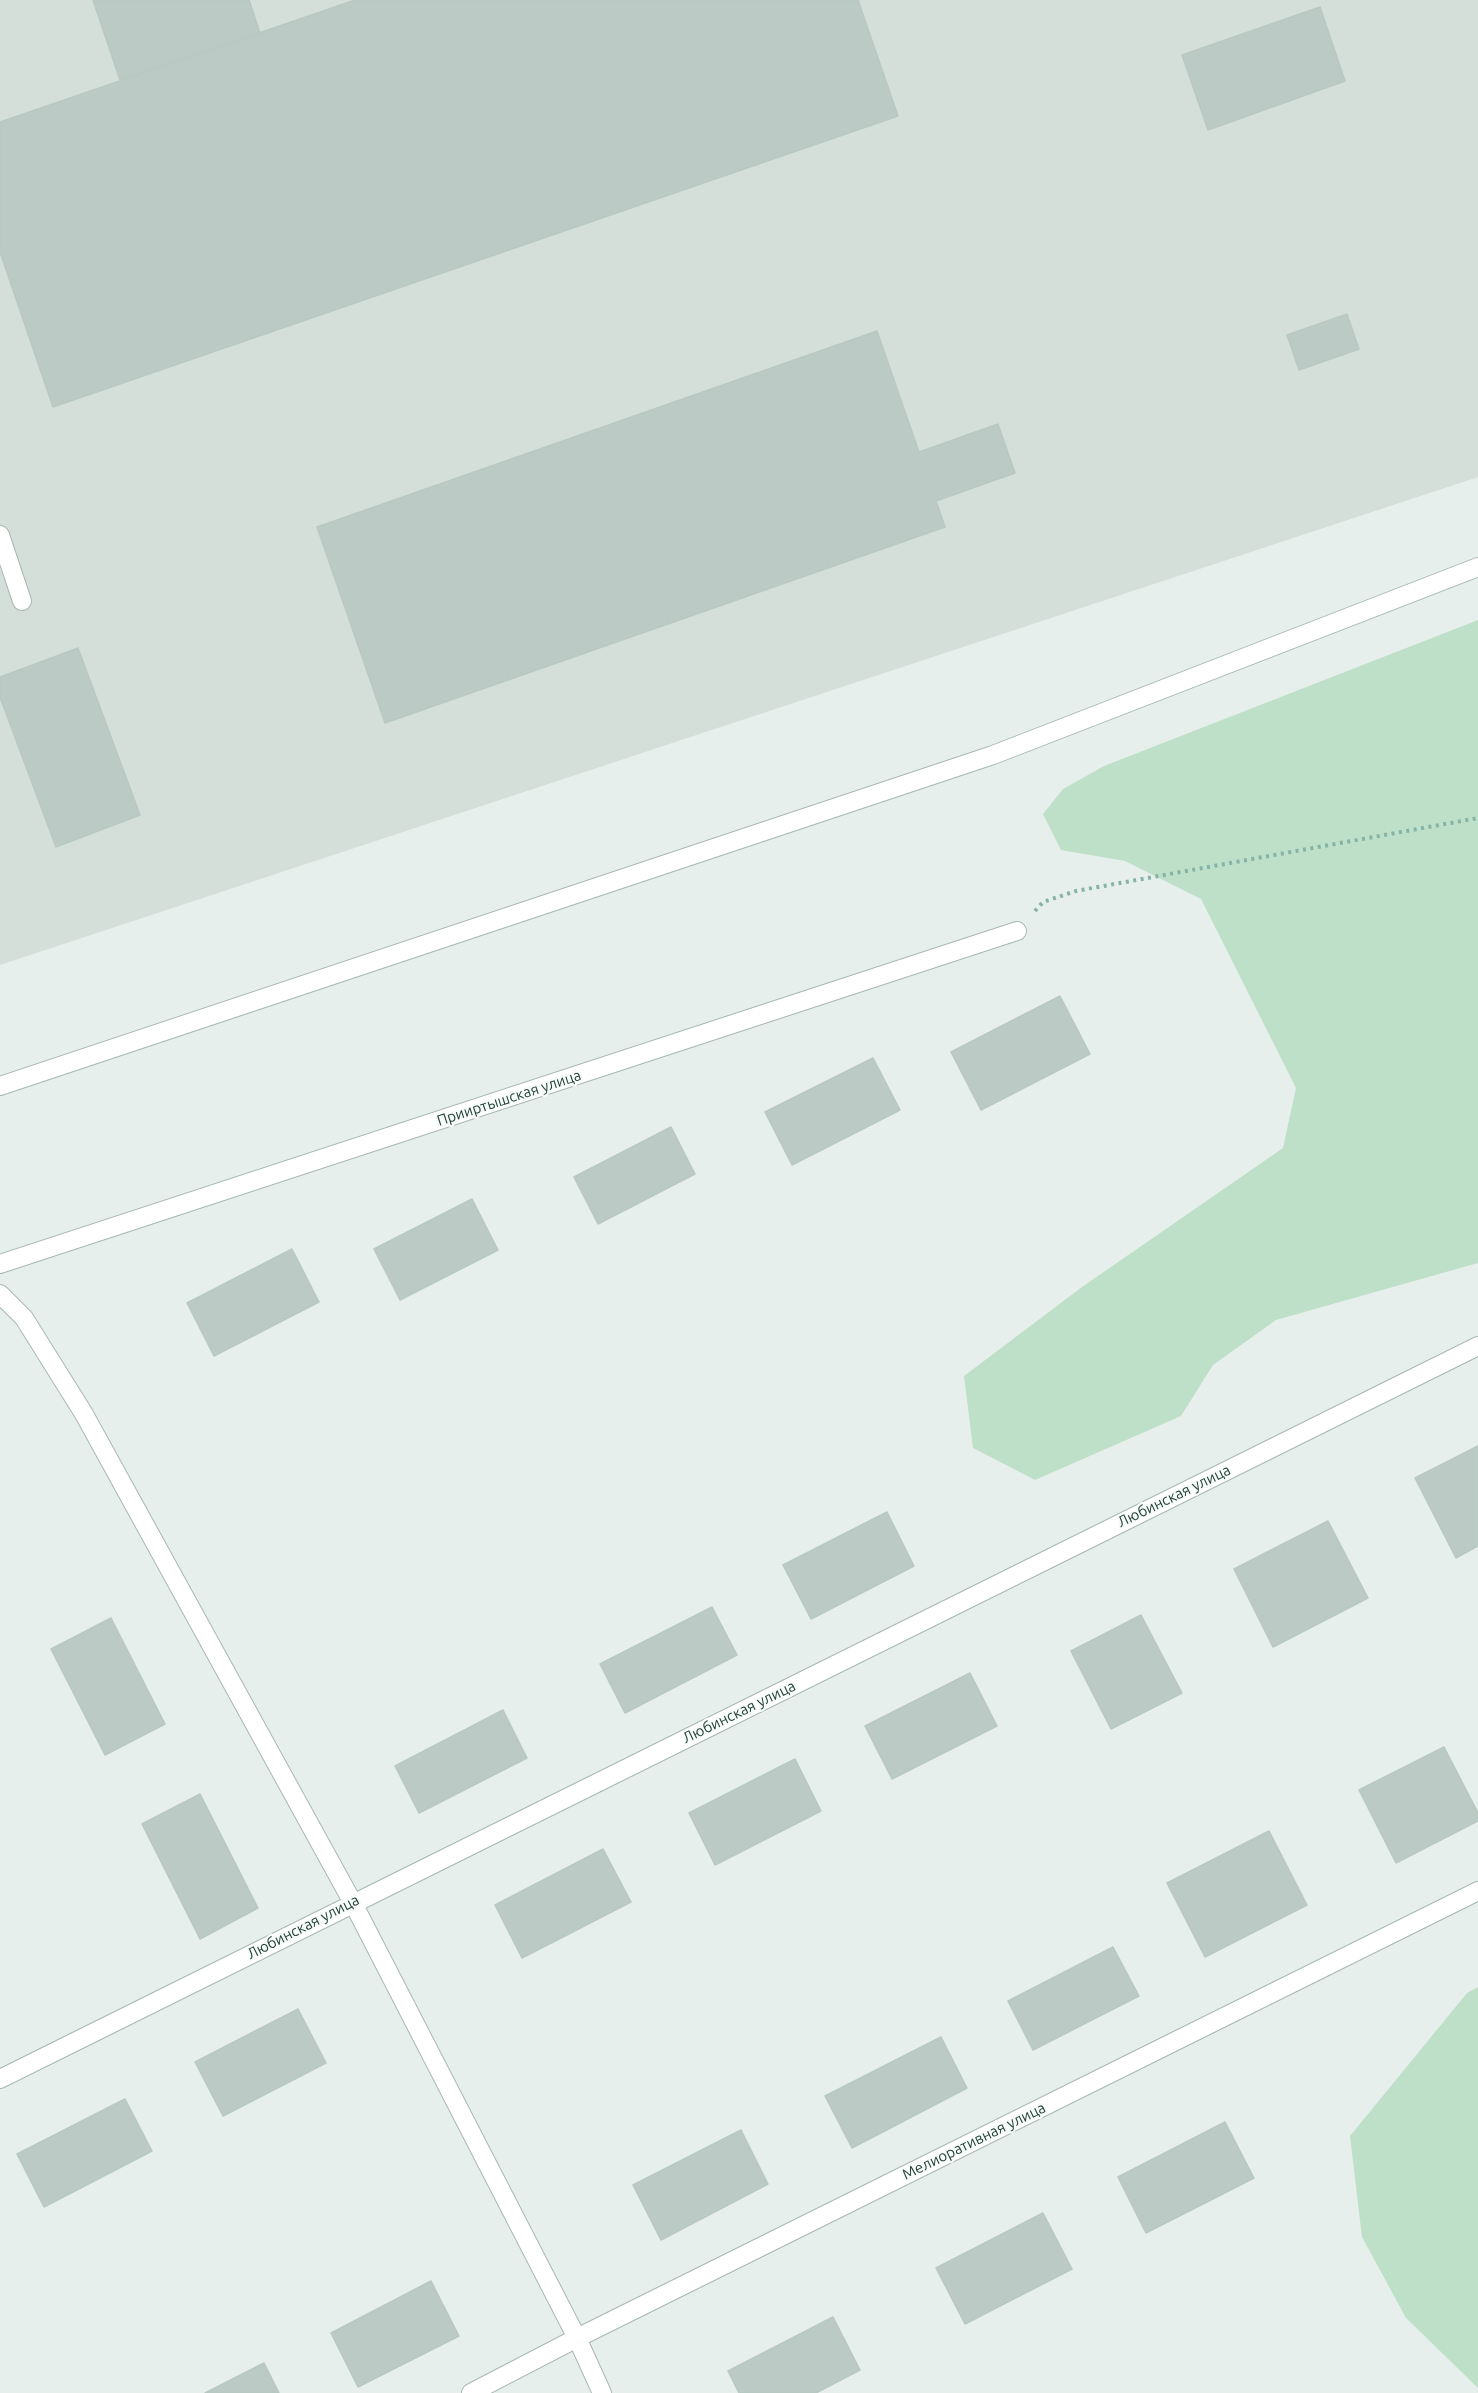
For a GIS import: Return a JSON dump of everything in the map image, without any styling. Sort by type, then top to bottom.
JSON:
[{"type":"street","points":[[0,535],[22,601]]},
{"type":"street","points":[[0,1086],[993,755],[1478,567]]},
{"type":"street","name":"Прииртышская улица","points":[[0,1264],[1017,931]]},
{"type":"street","points":[[0,1294],[24,1318],[84,1414],[352,1903],[577,2338],[602,2393]]},
{"type":"street","name":"Любинская улица","points":[[0,2079],[1478,1346]]},
{"type":"street","name":"Мелиоративная улица","points":[[471,2393],[577,2338],[1478,1891]]},
{"type":"path","points":[[1017,931],[1043,902],[1076,891],[1478,818]]},
{"type":"shaded area","points":[[0,0],[1478,0],[1478,477],[0,965]]},
{"type":"green space","points":[[1478,620],[1478,1263],[1276,1320],[1213,1365],[1181,1416],[1035,1480],[973,1448],[964,1376],[1082,1287],[1283,1148],[1296,1088],[1201,899],[1125,861],[1061,850],[1043,814],[1063,789],[1104,766]]},
{"type":"green space","points":[[1478,1987],[1478,2388],[1406,2318],[1362,2237],[1350,2136],[1467,1993]]},
{"type":"building","points":[[93,0],[249,0],[260,33],[120,80]]},
{"type":"building","points":[[355,0],[858,0],[898,116],[53,407],[0,252],[0,122]]},
{"type":"building","points":[[1320,7],[1345,81],[1208,130],[1182,55]]},
{"type":"building","points":[[1347,314],[1359,349],[1299,370],[1287,335]]},
{"type":"building","points":[[877,331],[919,452],[998,424],[1015,473],[936,501],[945,527],[385,723],[317,527]]},
{"type":"building","points":[[78,648],[140,815],[56,847],[0,697],[0,677]]},
{"type":"building","points":[[1060,996],[1090,1054],[981,1110],[951,1052]]},
{"type":"building","points":[[873,1058],[900,1110],[792,1165],[765,1112]]},
{"type":"building","points":[[671,1127],[695,1174],[598,1224],[574,1177]]},
{"type":"building","points":[[472,1199],[498,1250],[400,1300],[374,1249]]},
{"type":"building","points":[[292,1249],[319,1302],[214,1356],[187,1303]]},
{"type":"building","points":[[1478,1446],[1478,1546],[1456,1558],[1415,1478]]},
{"type":"building","points":[[887,1512],[914,1566],[811,1619],[783,1565]]},
{"type":"building","points":[[1328,1521],[1368,1598],[1273,1647],[1234,1569]]},
{"type":"building","points":[[712,1607],[737,1655],[625,1713],[600,1664]]},
{"type":"building","points":[[1141,1615],[1182,1693],[1111,1729],[1071,1651]]},
{"type":"building","points":[[111,1618],[165,1724],[105,1755],[51,1649]]},
{"type":"building","points":[[970,1673],[997,1726],[892,1779],[865,1726]]},
{"type":"building","points":[[503,1710],[527,1758],[419,1813],[395,1766]]},
{"type":"building","points":[[1444,1747],[1478,1813],[1478,1821],[1396,1863],[1359,1790]]},
{"type":"building","points":[[795,1759],[821,1811],[715,1865],[689,1813]]},
{"type":"building","points":[[200,1794],[258,1908],[200,1939],[142,1824]]},
{"type":"building","points":[[1269,1831],[1307,1905],[1205,1957],[1167,1883]]},
{"type":"building","points":[[603,1849],[631,1902],[522,1958],[495,1905]]},
{"type":"building","points":[[1113,1947],[1139,1996],[1033,2050],[1008,2001]]},
{"type":"building","points":[[298,2009],[326,2063],[223,2116],[195,2062]]},
{"type":"building","points":[[941,2037],[967,2088],[852,2148],[825,2096]]},
{"type":"building","points":[[125,2099],[152,2151],[44,2207],[17,2154]]},
{"type":"building","points":[[1225,2122],[1254,2178],[1146,2233],[1118,2177]]},
{"type":"building","points":[[741,2130],[768,2184],[661,2240],[633,2185]]},
{"type":"building","points":[[1043,2213],[1072,2269],[965,2324],[936,2268]]},
{"type":"building","points":[[431,2281],[459,2336],[358,2387],[331,2333]]},
{"type":"building","points":[[833,2317],[860,2370],[816,2393],[739,2393],[728,2371]]},
{"type":"building","points":[[264,2363],[279,2393],[205,2393]]}]
